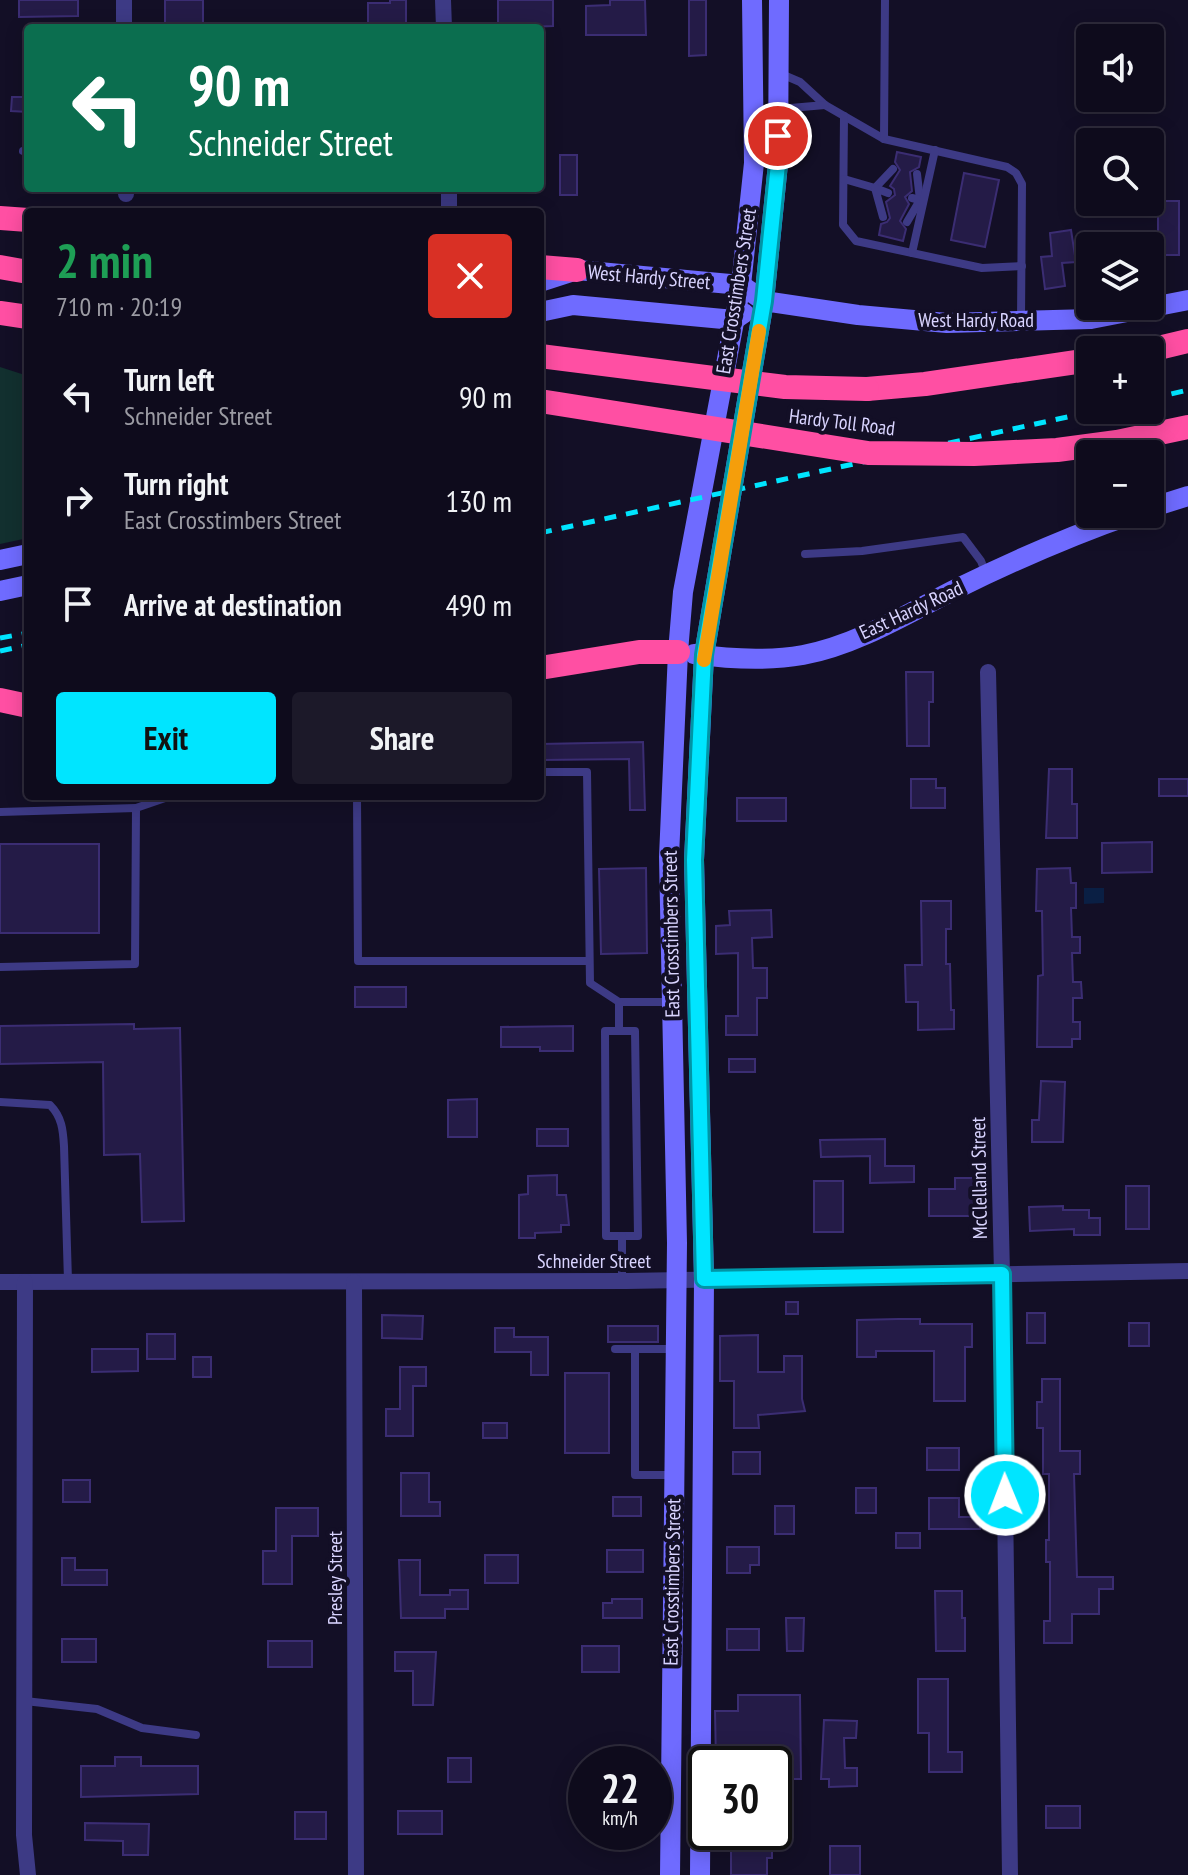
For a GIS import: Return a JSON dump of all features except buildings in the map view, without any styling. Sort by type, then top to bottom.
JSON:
[{"type":"highway","points":[[0,218],[24,220]]},
{"type":"highway","points":[[0,267],[24,271]]},
{"type":"highway","points":[[544,267],[577,270]]},
{"type":"highway","points":[[0,313],[24,316]]},
{"type":"highway","points":[[1164,347],[1188,341]]},
{"type":"highway","name":"Hardy Toll Road","points":[[544,357],[785,387],[867,389],[925,384],[1076,362]]},
{"type":"highway","name":"Hardy Toll Road","points":[[544,402],[868,453],[974,454],[1057,450],[1117,442],[1188,427]]},
{"type":"highway","points":[[544,667],[639,652],[678,652]]},
{"type":"highway","points":[[0,700],[24,705]]},
{"type":"main road","name":"East Crosstimbers Street","points":[[670,1746],[676,1280],[669,857],[678,652],[683,592],[741,285],[754,163],[752,0]]},
{"type":"main road","name":"East Crosstimbers Street","points":[[701,1746],[704,1279],[694,860],[704,655],[764,301],[778,164],[779,0]]},
{"type":"main road","points":[[752,98],[779,105]]},
{"type":"main road","name":"West Hardy Street","points":[[544,281],[577,270],[741,285],[764,301]]},
{"type":"main road","name":"West Hardy Road","points":[[1164,304],[1188,300]]},
{"type":"main road","points":[[734,320],[764,301]]},
{"type":"main road","name":"West Hardy Road","points":[[764,301],[934,322],[1021,322],[1076,315]]},
{"type":"main road","name":"West Hardy Street","points":[[544,311],[573,305],[734,320]]},
{"type":"main road","points":[[1164,504],[1188,496]]},
{"type":"main road","name":"East Hardy Road","points":[[678,652],[764,659],[805,654],[849,640],[986,574],[1095,528]]},
{"type":"main road","points":[[0,560],[24,555]]},
{"type":"main road","points":[[0,591],[24,586]]},
{"type":"main road","points":[[669,857],[694,860]]},
{"type":"main road","points":[[672,1002],[697,999]]},
{"type":"main road","points":[[674,1472],[703,1472]]},
{"type":"main road","name":"East Crosstimbers Street","points":[[670,1850],[670,1875]]},
{"type":"main road","name":"East Crosstimbers Street","points":[[700,1850],[700,1875]]},
{"type":"street","points":[[124,0],[124,24]]},
{"type":"street","points":[[443,0],[444,24]]},
{"type":"street","name":"McClelland Street","points":[[988,672],[1002,1274],[1010,1875]]},
{"type":"street","name":"Schneider Street","points":[[0,1282],[622,1281],[1188,1271]]},
{"type":"street","points":[[25,1282],[24,1835],[28,1875]]},
{"type":"street","name":"Presley Street","points":[[354,1282],[356,1875]]},
{"type":"lane","points":[[884,139],[885,0]]},
{"type":"lane","points":[[779,73],[800,82],[825,105],[884,139],[1007,167],[1016,173],[1022,184],[1021,322]]},
{"type":"lane","points":[[779,105],[825,105]]},
{"type":"lane","points":[[844,116],[843,225],[856,241],[982,268],[1022,266]]},
{"type":"lane","points":[[907,222],[935,150]]},
{"type":"lane","points":[[875,188],[893,169]]},
{"type":"lane","points":[[912,253],[918,200],[917,174]]},
{"type":"lane","points":[[844,179],[888,193]]},
{"type":"lane","points":[[875,188],[883,217]]},
{"type":"lane","points":[[805,554],[862,551],[963,537],[981,561],[986,574]]},
{"type":"lane","points":[[544,772],[587,772],[590,983],[619,1002],[672,1002]]},
{"type":"lane","points":[[0,812],[136,808],[159,800]]},
{"type":"lane","points":[[357,800],[358,961],[588,961]]},
{"type":"lane","points":[[0,967],[135,964],[136,808]]},
{"type":"lane","points":[[619,1002],[619,1031]]},
{"type":"lane","points":[[605,1031],[619,1031],[635,1031],[638,1236],[606,1236],[605,1031]]},
{"type":"lane","points":[[0,1102],[50,1105],[57,1112],[62,1125],[68,1281]]},
{"type":"lane","points":[[622,1236],[622,1281]]},
{"type":"lane","points":[[615,1349],[675,1349]]},
{"type":"lane","points":[[635,1349],[635,1475],[674,1472]]},
{"type":"lane","points":[[25,1701],[97,1709],[142,1728],[196,1735]]},
{"type":"green space","points":[[0,367],[24,375],[24,539],[0,544]]},
{"type":"water","points":[[1084,888],[1104,888],[1104,903],[1084,904]]},
{"type":"railway","points":[[1164,396],[1188,390]]},
{"type":"railway","points":[[544,532],[1076,415]]},
{"type":"railway","points":[[0,638],[24,634]]},
{"type":"railway","points":[[0,651],[24,646]]},
{"type":"slow traffic","points":[[704,660],[759,331]]},
{"type":"route","points":[[778,136],[764,301],[704,655],[694,860],[704,1279],[1002,1274],[1005,1495]]}]
